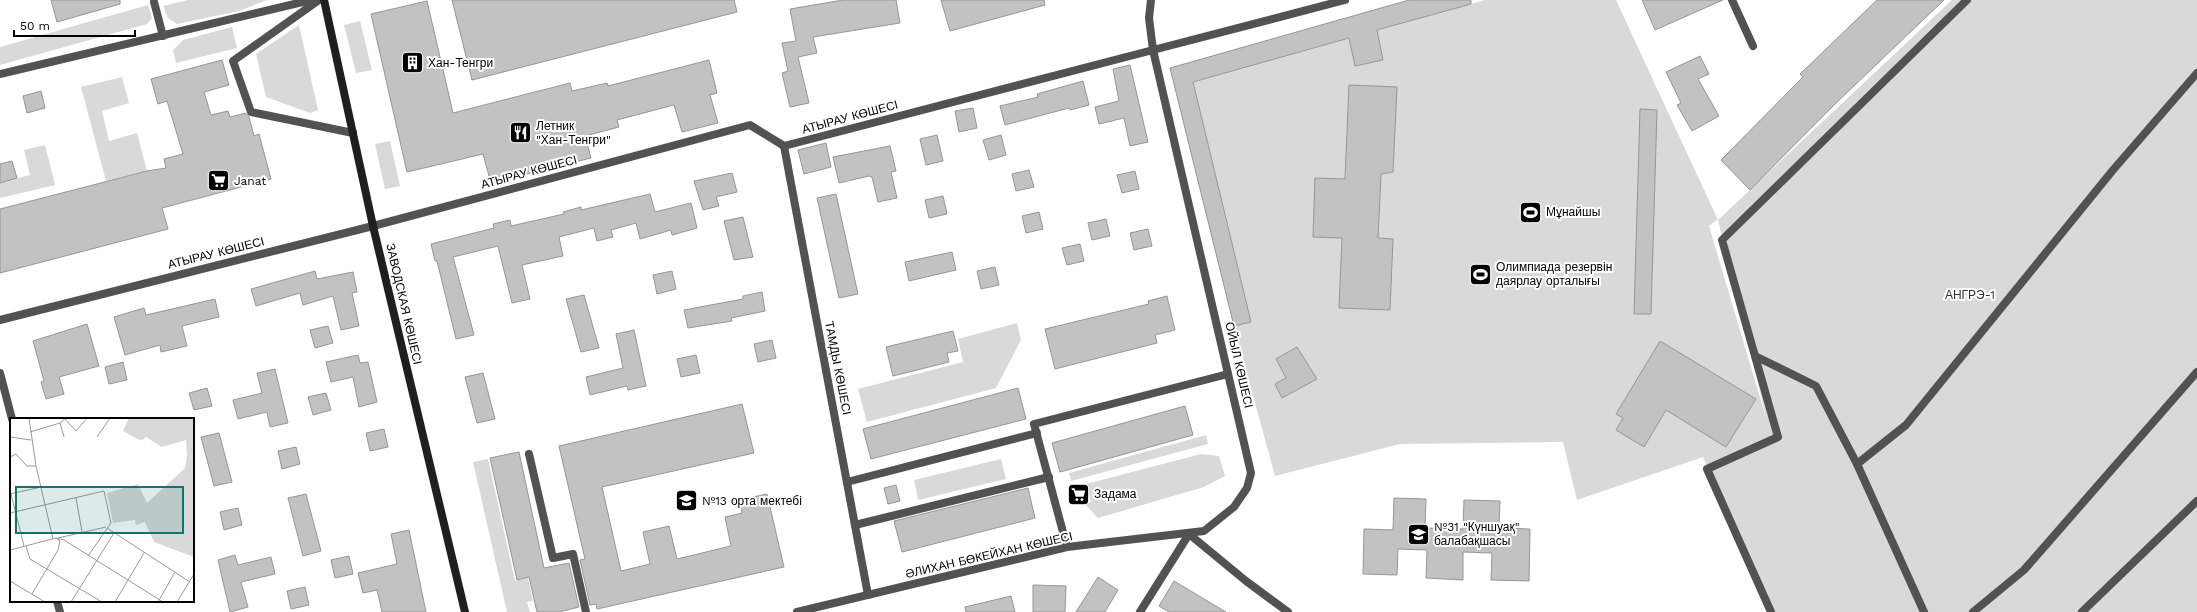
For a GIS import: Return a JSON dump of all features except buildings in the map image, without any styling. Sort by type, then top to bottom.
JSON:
[{"type":"street","points":[[0,74],[311,0]]},
{"type":"street","points":[[319,0],[233,62],[251,112],[353,133]]},
{"type":"street","name":"ЗАВОДСКАЯ КӨШЕСІ","points":[[324,0],[373,226],[465,612]]},
{"type":"street","name":"ОЙЫЛ КӨШЕСІ","points":[[1151,0],[1150,18],[1153,50],[1251,473],[1247,488],[1234,507],[1220,520],[1204,531],[1189,534]]},
{"type":"street","name":"АТЫРАУ КӨШЕСІ","points":[[0,320],[373,226],[750,125],[784,146],[1345,0]]},
{"type":"street","points":[[1732,0],[1753,46]]},
{"type":"street","points":[[1770,612],[1707,468],[1778,438],[1722,240],[1967,0]]},
{"type":"street","points":[[154,2],[163,36]]},
{"type":"street","points":[[1857,464],[1906,424],[2113,170],[2197,73]]},
{"type":"street","name":"ТАМДЫ КӨШЕСІ","points":[[784,146],[868,595]]},
{"type":"street","points":[[1756,357],[1816,386],[1857,464],[1924,612]]},
{"type":"street","points":[[1973,612],[2024,570],[2197,372]]},
{"type":"street","points":[[0,373],[12,418]]},
{"type":"street","points":[[1067,547],[1034,424],[1228,374]]},
{"type":"street","points":[[847,482],[1037,433]]},
{"type":"street","points":[[529,454],[553,558],[573,554],[586,612]]},
{"type":"street","points":[[855,525],[1049,478]]},
{"type":"street","points":[[2082,612],[2197,501]]},
{"type":"street","points":[[1140,612],[1189,534],[1285,611]]},
{"type":"street","name":"ӘЛИХАН БӨКЕЙХАН КӨШЕСІ","points":[[796,612],[1067,547],[1189,534]]},
{"type":"street","points":[[57,602],[60,612]]},
{"type":"green space","points":[[188,0],[267,0],[239,11],[177,24],[168,18],[163,6]]},
{"type":"green space","name":"АНГРЭ-1","points":[[1485,0],[1616,0],[1718,220],[1952,0],[2197,0],[2197,612],[1771,612],[1703,457],[1577,500],[1563,442],[1400,444],[1275,476],[1234,326],[1251,322],[1193,82]],"holes":[[[1717,220],[1718,220],[1767,421],[1709,226]]]},
{"type":"green space","points":[[148,5],[152,18],[147,24],[0,65],[0,47]]},
{"type":"green space","points":[[360,21],[372,70],[356,73],[344,25]]},
{"type":"green space","points":[[299,25],[318,110],[310,113],[266,97],[256,54]]},
{"type":"green space","points":[[232,27],[237,48],[176,63],[173,50],[183,40]]},
{"type":"green space","points":[[122,77],[129,103],[102,111],[109,141],[137,133],[147,171],[106,181],[81,87]]},
{"type":"green space","points":[[390,141],[400,186],[385,189],[375,144]]},
{"type":"green space","points":[[45,145],[55,185],[0,198],[0,183],[30,175],[24,150]]},
{"type":"green space","points":[[1017,323],[1021,340],[996,388],[867,422],[858,389],[963,362],[958,339]]},
{"type":"green space","points":[[1206,435],[1208,444],[1071,481],[1069,473]]},
{"type":"green space","points":[[1201,454],[1219,456],[1225,476],[1204,487],[1098,518],[1085,504],[1091,502],[1086,484]]},
{"type":"green space","points":[[488,459],[515,581],[528,578],[533,601],[527,602],[530,612],[507,612],[473,462]]},
{"type":"green space","points":[[1001,459],[1006,479],[918,500],[914,480]]},
{"type":"place","name":"Хан-Тенгри","points":[[412,63]]},
{"type":"place","name":"Летник \"Хан-Тенгри\"","points":[[521,133]]},
{"type":"place","name":"Janat","points":[[218,181]]},
{"type":"place","name":"Мұнайшы","points":[[1531,212]]},
{"type":"place","name":"Олимпиада резервін даярлау орталығы","points":[[1481,274]]},
{"type":"place","name":"Задама","points":[[1079,494]]},
{"type":"place","name":"№13 орта мектебі","points":[[686,501]]},
{"type":"place","name":"№31 \"Күншуақ\" балабақшасы","points":[[1418,534]]}]
